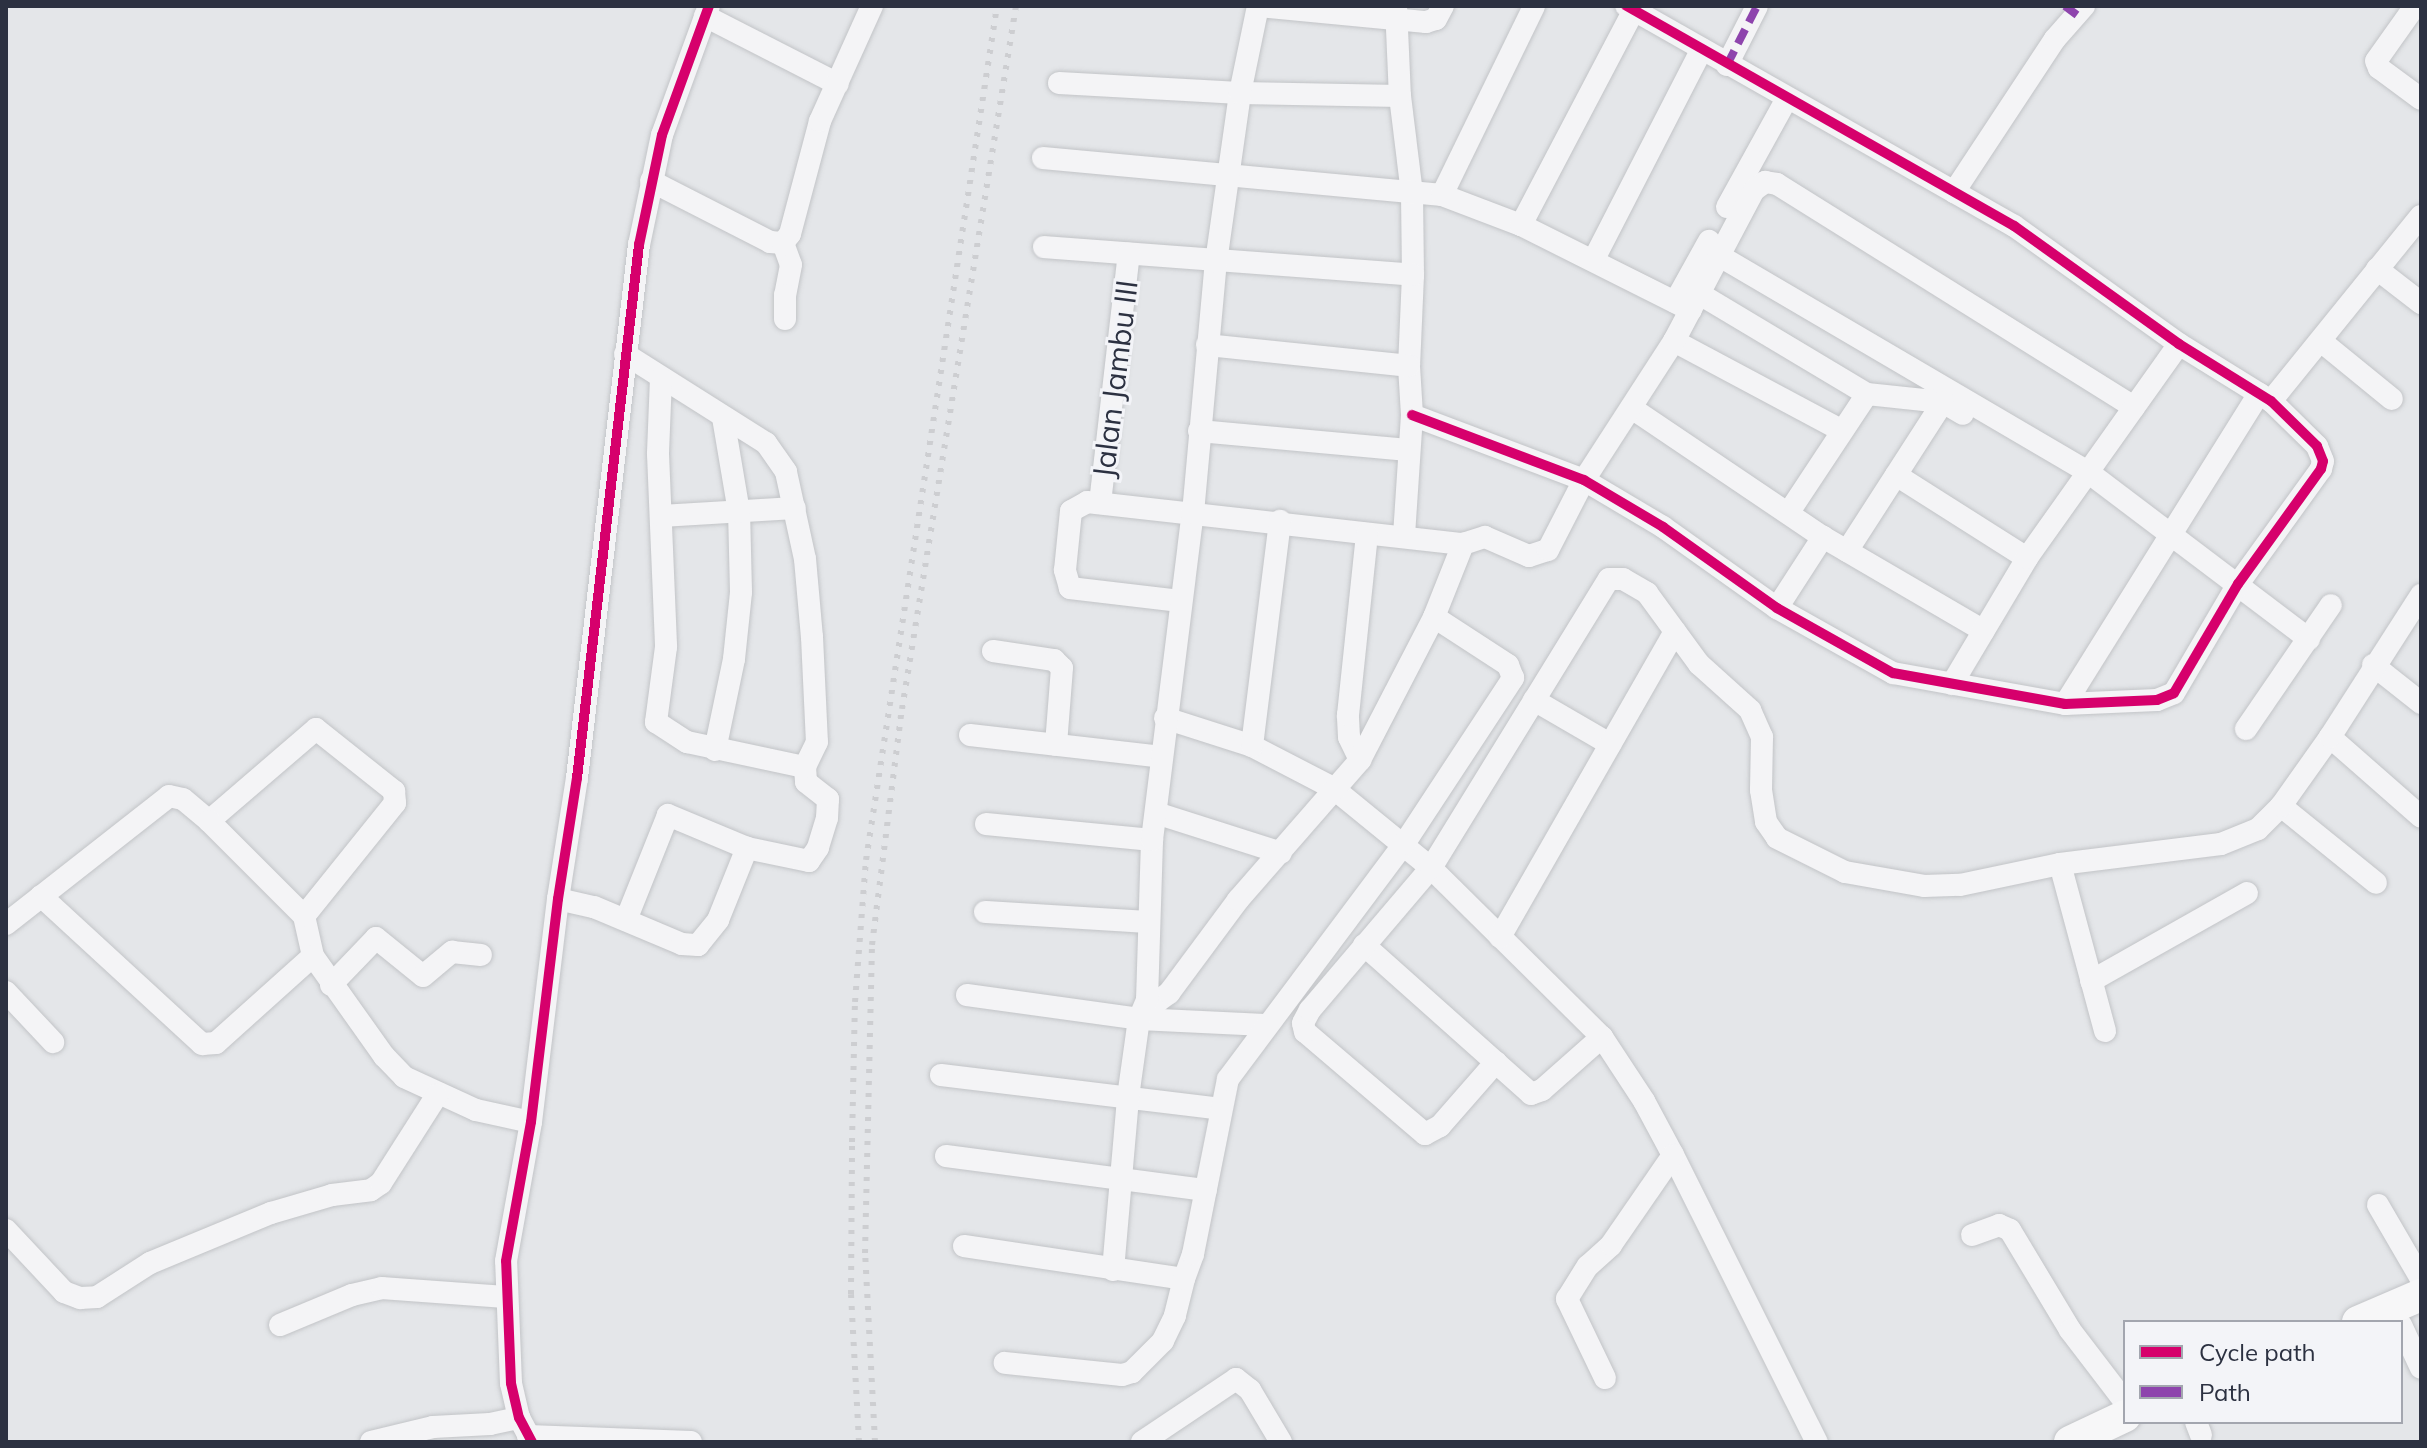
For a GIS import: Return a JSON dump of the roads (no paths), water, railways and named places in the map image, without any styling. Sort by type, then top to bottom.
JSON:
[{"type":"highway","points":[[2367,1320],[2404,1312]]},
{"type":"highway","points":[[2070,1442],[2123,1417]]},
{"type":"street","points":[[783,243],[790,234],[820,121],[872,6]]},
{"type":"street","points":[[1113,1270],[1128,1097],[1143,1009],[1152,840],[1193,513],[1216,262],[1240,93],[1258,6],[1397,12],[1431,21],[1443,6]]},
{"type":"street","points":[[1442,195],[1534,6]]},
{"type":"street","points":[[1727,65],[1757,6]]},
{"type":"street","points":[[2415,6],[2376,61],[2379,68],[2421,99]]},
{"type":"street","points":[[1412,415],[1584,480],[1663,527],[1777,608],[1893,673],[2065,704],[2166,698],[2178,688],[2238,584],[2321,469],[2323,461],[2317,446],[2265,398],[2179,344],[2014,226],[1869,141],[1786,100],[1632,7],[1521,225]]},
{"type":"street","points":[[1954,192],[2075,9]]},
{"type":"street","points":[[526,1432],[511,1383],[505,1297],[506,1261],[531,1122],[558,899],[577,778],[625,354],[651,181],[662,135],[707,11],[838,84]]},
{"type":"street","points":[[1397,12],[1400,96],[1412,194],[1413,275],[1409,366],[1412,415],[1404,537]]},
{"type":"street","points":[[1594,259],[1702,49]]},
{"type":"street","points":[[1059,83],[1240,93],[1400,96]]},
{"type":"street","points":[[1180,601],[1070,588],[1065,570],[1071,511],[1087,502],[1280,521],[1463,544],[1485,537],[1529,556],[1540,555],[1554,543],[1584,480],[1633,409],[1674,341],[1688,302],[1786,100]]},
{"type":"street","points":[[1043,158],[1442,195],[1521,225],[1688,302],[1867,394],[1943,402],[2084,478]]},
{"type":"street","points":[[651,181],[770,242],[783,243]]},
{"type":"street","points":[[1688,302],[1754,190],[1765,182],[1777,184],[2134,407]]},
{"type":"street","points":[[2065,704],[2171,532],[2265,398],[2322,342],[2421,216]]},
{"type":"street","points":[[783,243],[791,265],[785,295],[785,319]]},
{"type":"street","points":[[1044,247],[1413,275]]},
{"type":"street","name":"Jalan Jambu III","points":[[1100,503],[1129,254]]},
{"type":"street","points":[[1718,255],[2171,532],[2309,639]]},
{"type":"street","points":[[2377,269],[2421,303]]},
{"type":"street","points":[[1674,341],[1841,430]]},
{"type":"street","points":[[2322,342],[2392,399]]},
{"type":"street","points":[[1952,684],[2027,558],[2179,344]]},
{"type":"street","points":[[1207,345],[1409,366]]},
{"type":"street","points":[[625,354],[766,443],[779,457],[795,508],[812,637],[817,742],[805,767],[806,782],[828,799],[827,818],[814,856],[809,861],[747,848],[668,815],[626,920]]},
{"type":"street","points":[[661,378],[661,516],[666,647],[656,722],[687,742],[805,767]]},
{"type":"street","points":[[1789,512],[1867,394]]},
{"type":"street","points":[[1847,551],[1943,402]]},
{"type":"street","points":[[1633,409],[1823,537],[1984,631]]},
{"type":"street","points":[[715,750],[738,632],[741,543],[739,512],[723,417]]},
{"type":"street","points":[[1199,431],[1408,450]]},
{"type":"street","points":[[1896,475],[2027,558]]},
{"type":"street","points":[[661,516],[795,508]]},
{"type":"street","points":[[1252,746],[1280,521]]},
{"type":"street","points":[[1360,760],[1349,737],[1348,715],[1367,534]]},
{"type":"street","points":[[1777,608],[1823,537]]},
{"type":"street","points":[[1143,1009],[1169,993],[1238,900],[1360,760],[1434,617],[1463,544]]},
{"type":"street","points":[[1496,1062],[1440,1126],[1425,1134],[1305,1032],[1306,1015],[1431,868],[1609,579],[1623,579],[1647,593],[1699,664],[1750,710],[1762,737],[1761,790],[1766,822],[1777,838],[1845,872],[1924,886],[1960,885],[2060,864],[2221,844],[2258,829],[2281,806],[2330,737],[2373,665],[2419,604]]},
{"type":"street","points":[[2246,729],[2331,605]]},
{"type":"street","points":[[1005,1363],[1122,1375],[1132,1372],[1156,1351],[1170,1329],[1206,1190],[1228,1079],[1265,1025],[1404,844],[1513,678],[1508,665],[1434,617]]},
{"type":"street","points":[[1500,937],[1675,632]]},
{"type":"street","points":[[993,651],[1054,660],[1062,668],[1056,745]]},
{"type":"street","points":[[2373,665],[2421,703]]},
{"type":"street","points":[[1534,700],[1610,744]]},
{"type":"street","points":[[1165,718],[1252,746],[1333,788],[1431,868],[1602,1037],[1673,1155],[1817,1442]]},
{"type":"street","points":[[209,821],[316,729],[394,791],[395,803],[304,916]]},
{"type":"street","points":[[970,735],[1162,757]]},
{"type":"street","points":[[2330,737],[2421,817]]},
{"type":"street","points":[[6,924],[161,799],[169,796],[183,799],[304,916],[313,956],[393,1068],[437,1095],[476,1110],[531,1122]]},
{"type":"street","points":[[2281,806],[2376,883]]},
{"type":"street","points":[[1156,813],[1281,853]]},
{"type":"street","points":[[986,824],[1152,840]]},
{"type":"street","points":[[558,899],[594,907],[682,944],[698,945],[718,920],[747,848]]},
{"type":"street","points":[[2060,864],[2105,1031]]},
{"type":"street","points":[[2091,981],[2247,893]]},
{"type":"street","points":[[41,896],[132,983],[207,1045],[216,1043],[313,956]]},
{"type":"street","points":[[985,912],[1149,922]]},
{"type":"street","points":[[331,985],[378,938],[423,976],[452,952],[481,955]]},
{"type":"street","points":[[1364,945],[1521,1088],[1536,1093],[1602,1037]]},
{"type":"street","points":[[6,992],[53,1042]]},
{"type":"street","points":[[967,995],[1143,1009],[1265,1025]]},
{"type":"street","points":[[941,1075],[1221,1109]]},
{"type":"street","points":[[6,1230],[64,1292],[80,1298],[97,1297],[150,1263],[271,1213],[332,1195],[371,1190],[381,1183],[437,1095]]},
{"type":"street","points":[[1605,1378],[1567,1299],[1588,1266],[1611,1245],[1673,1155]]},
{"type":"street","points":[[946,1156],[1206,1190]]},
{"type":"street","points":[[2378,1205],[2421,1279]]},
{"type":"street","points":[[1972,1235],[1999,1225],[2010,1230],[2070,1330],[2123,1399]]},
{"type":"street","points":[[964,1246],[1184,1279]]},
{"type":"street","points":[[280,1325],[352,1295],[382,1288],[505,1297]]},
{"type":"street","points":[[2404,1312],[2421,1368]]},
{"type":"street","points":[[1142,1442],[1236,1379],[1250,1390],[1281,1442]]},
{"type":"street","points":[[371,1442],[433,1427],[490,1424],[526,1432],[691,1442]]},
{"type":"railway","points":[[859,1442],[851,1294],[852,1142],[855,1002],[866,860],[997,6]]},
{"type":"railway","points":[[875,1442],[865,1253],[872,945],[902,709],[1016,6]]}]
